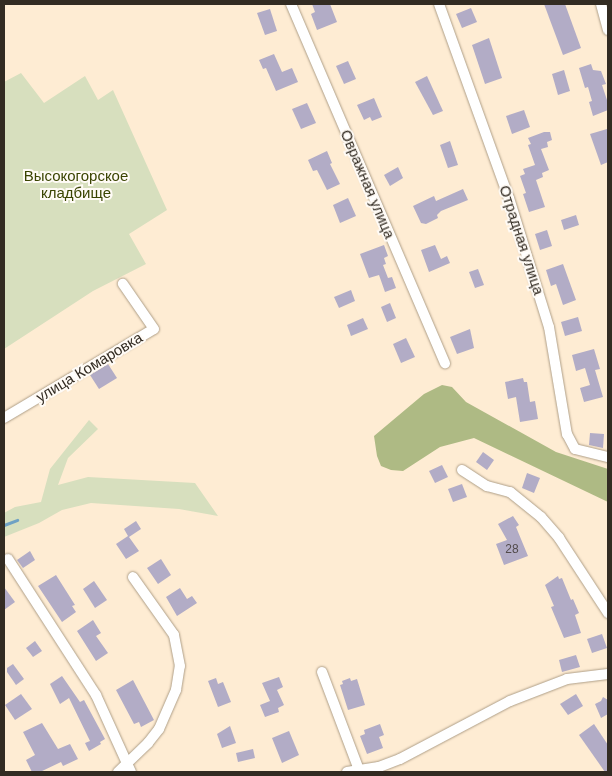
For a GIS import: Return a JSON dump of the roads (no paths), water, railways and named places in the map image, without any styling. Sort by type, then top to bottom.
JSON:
[{"type":"street","name":"Овражная улица","points":[[291,4],[445,363]]},
{"type":"street","name":"Отрадная улица","points":[[440,4],[509,198],[550,327],[567,434],[575,449],[608,457]]},
{"type":"street","points":[[601,4],[608,30]]},
{"type":"street","name":"улица Комаровка","points":[[4,418],[154,329],[123,284]]},
{"type":"street","points":[[462,470],[487,486],[510,492],[541,517],[560,538],[608,614]]},
{"type":"street","points":[[8,560],[96,695],[129,769]]},
{"type":"street","points":[[118,772],[129,769],[168,712],[176,690],[180,666],[174,635],[133,577]]},
{"type":"street","points":[[322,672],[361,771]]},
{"type":"street","points":[[347,772],[379,767],[400,759],[510,701],[567,679],[608,674]]},
{"type":"waterway","points":[[4,525],[17,520]]},
{"type":"park label","name":"Высокогорское кладбище","points":[[76,184]]}]
